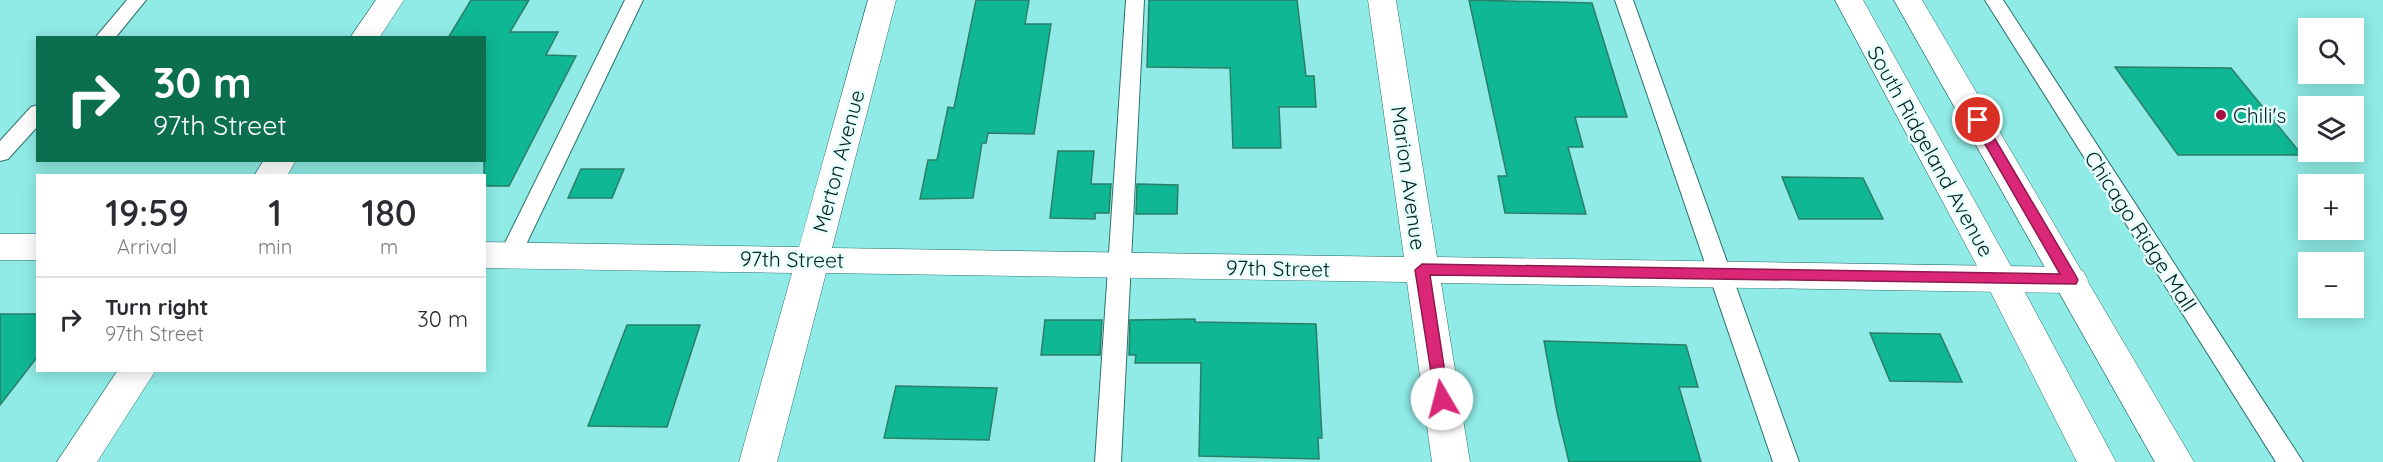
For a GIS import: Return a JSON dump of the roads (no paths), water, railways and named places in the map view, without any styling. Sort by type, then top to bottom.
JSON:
[{"type":"street","points":[[365,36],[390,0]]},
{"type":"street","name":"Merton Avenue","points":[[758,462],[882,0]]},
{"type":"street","name":"Marion Avenue","points":[[1382,0],[1451,462]]},
{"type":"street","name":"South Ridgeland Avenue","points":[[1849,0],[2001,279],[2097,462]]},
{"type":"street","points":[[1908,0],[2175,462]]},
{"type":"street","points":[[0,247],[36,247]]},
{"type":"street","name":"97th Street","points":[[497,255],[2071,280]]},
{"type":"street","points":[[76,462],[137,372]]},
{"type":"lane","points":[[106,36],[137,0]]},
{"type":"lane","points":[[497,255],[634,0]]},
{"type":"lane","points":[[1108,462],[1135,0]]},
{"type":"lane","points":[[1624,0],[1786,462]]},
{"type":"lane","name":"Chicago Ridge Mall","points":[[1994,0],[2290,462]]},
{"type":"lane","points":[[0,154],[36,114]]},
{"type":"place","name":"Chili's","points":[[2221,115]]}]
